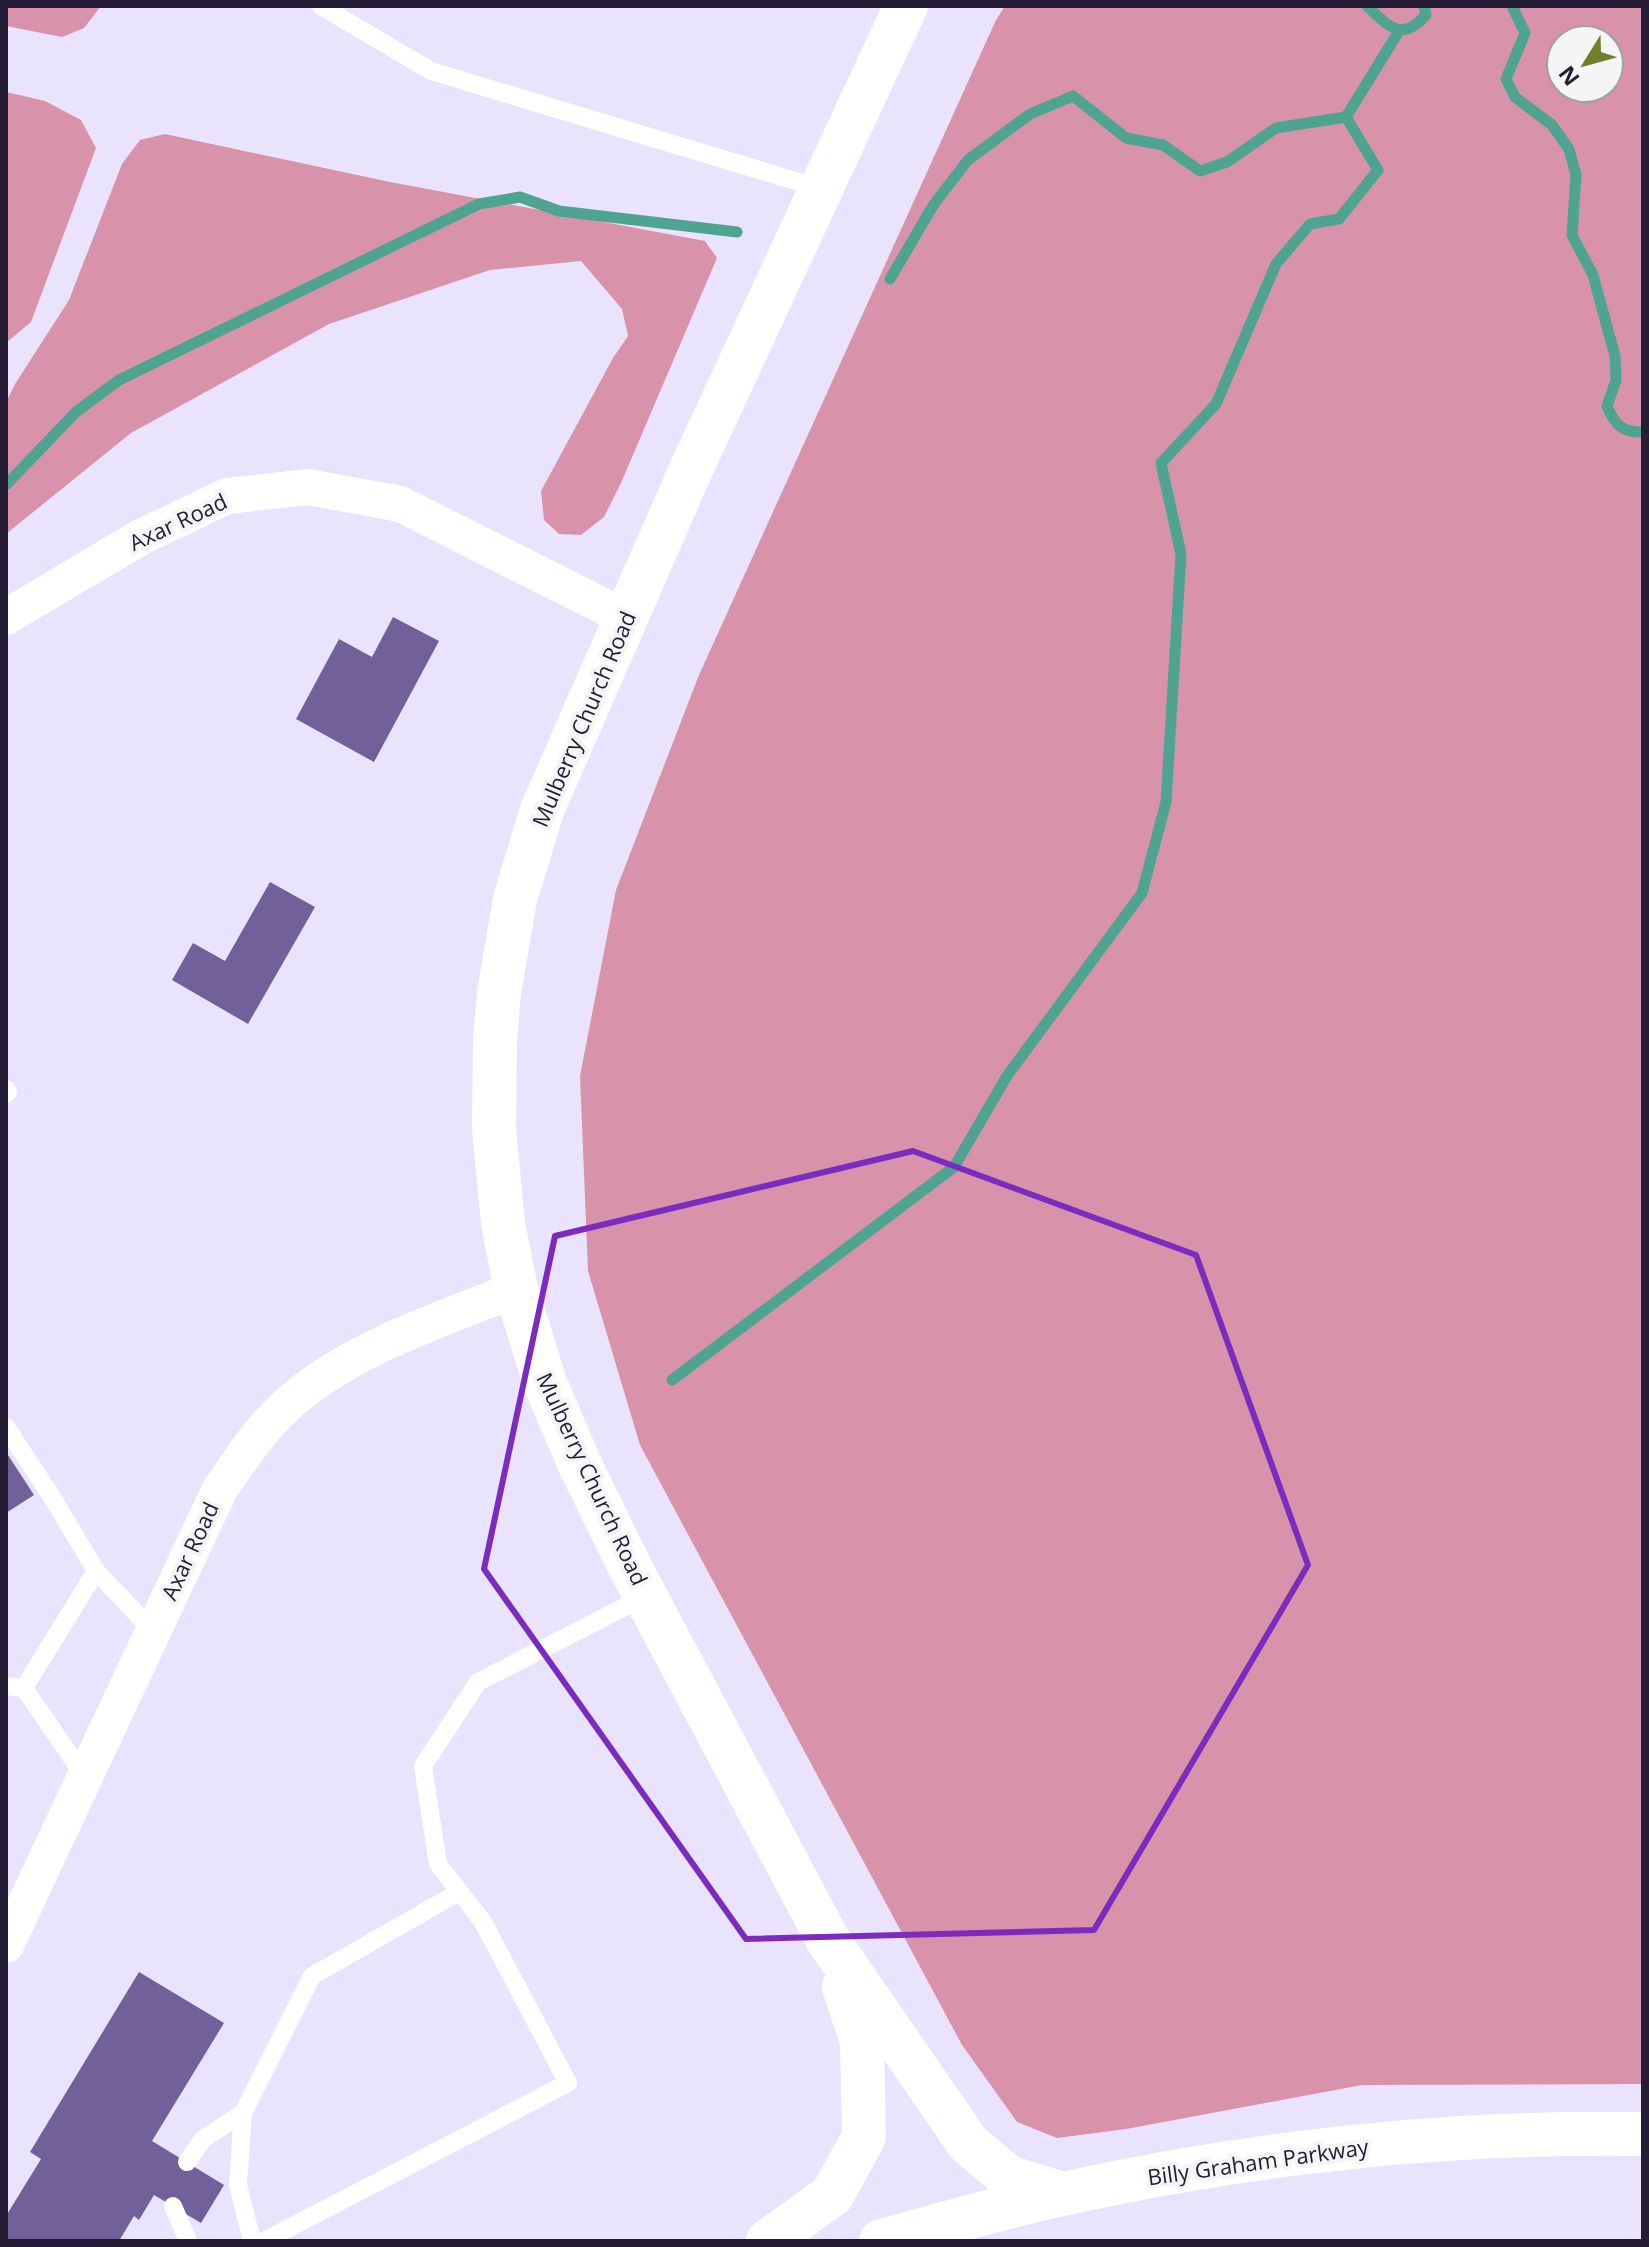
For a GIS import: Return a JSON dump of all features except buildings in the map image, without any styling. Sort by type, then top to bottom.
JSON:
[{"type":"main road","name":"Mulberry Church Road","points":[[828,1940],[646,1596],[580,1465],[551,1396],[516,1289],[503,1223],[494,1129],[495,1040],[499,993],[515,899],[542,810],[692,467],[906,6]]},
{"type":"main road","points":[[828,1940],[968,2143],[1008,2177],[1063,2194]]},
{"type":"main road","points":[[768,2241],[832,2195],[864,2137],[862,2042],[828,1940]]},
{"type":"main road","name":"Billy Graham Parkway","points":[[881,2241],[1063,2194],[1174,2172],[1335,2148],[1498,2136],[1643,2134]]},
{"type":"street","name":"Axar Road","points":[[6,617],[141,537],[227,496],[308,487],[400,504],[627,618]]},
{"type":"street","name":"Axar Road","points":[[6,1945],[219,1491],[255,1439],[299,1394],[330,1372],[376,1347],[516,1289]]},
{"type":"lane","points":[[321,6],[431,71],[822,189]]},
{"type":"lane","points":[[6,1427],[96,1571],[153,1631]]},
{"type":"lane","points":[[85,1777],[15,1687],[96,1571]]},
{"type":"lane","points":[[264,2241],[568,2083],[483,1922],[438,1864],[423,1766],[478,1682],[646,1596]]},
{"type":"lane","points":[[252,2241],[238,2185],[243,2113],[312,1976],[459,1892]]},
{"type":"lane","points":[[187,2162],[203,2139],[243,2113]]},
{"type":"lane","points":[[173,2206],[188,2241]]},
{"type":"highlighted area","points":[[913,1151],[1196,1255],[1308,1565],[1094,1930],[746,1939],[484,1569],[555,1236]]},
{"type":"shaded area","points":[[6,6],[101,6],[84,28],[62,37],[6,26]]},
{"type":"shaded area","points":[[1005,6],[1643,6],[1643,2084],[1362,2085],[1126,2129],[1057,2138],[1017,2122],[962,2045],[640,1445],[588,1271],[580,1076],[616,890],[699,675]]},
{"type":"shaded area","points":[[6,92],[45,101],[81,120],[96,148],[31,322],[6,343]]},
{"type":"shaded area","points":[[165,134],[390,182],[705,241],[717,258],[604,517],[581,535],[559,534],[544,520],[541,491],[628,336],[622,309],[581,261],[490,270],[329,324],[131,433],[6,534],[6,402],[69,300],[122,164],[140,140]]},
{"type":"waterway","points":[[1367,6],[1389,25],[1402,30],[1426,15],[1424,6]]},
{"type":"waterway","points":[[1512,6],[1525,33],[1506,79],[1515,97],[1552,125],[1569,149],[1576,175],[1572,235],[1593,275],[1615,356],[1616,380],[1607,406],[1620,426],[1643,432]]},
{"type":"waterway","points":[[1346,117],[1399,31]]},
{"type":"waterway","points":[[890,279],[934,204],[968,160],[1030,114],[1073,96],[1126,138],[1163,145],[1200,171],[1227,162],[1276,128],[1346,117]]},
{"type":"waterway","points":[[672,1380],[954,1167],[1007,1076],[1142,893],[1166,802],[1181,554],[1161,463],[1216,404],[1276,264],[1310,224],[1339,219],[1378,170],[1346,117]]},
{"type":"waterway","points":[[6,485],[76,412],[119,380],[479,204],[520,197],[559,211],[737,232]]}]
